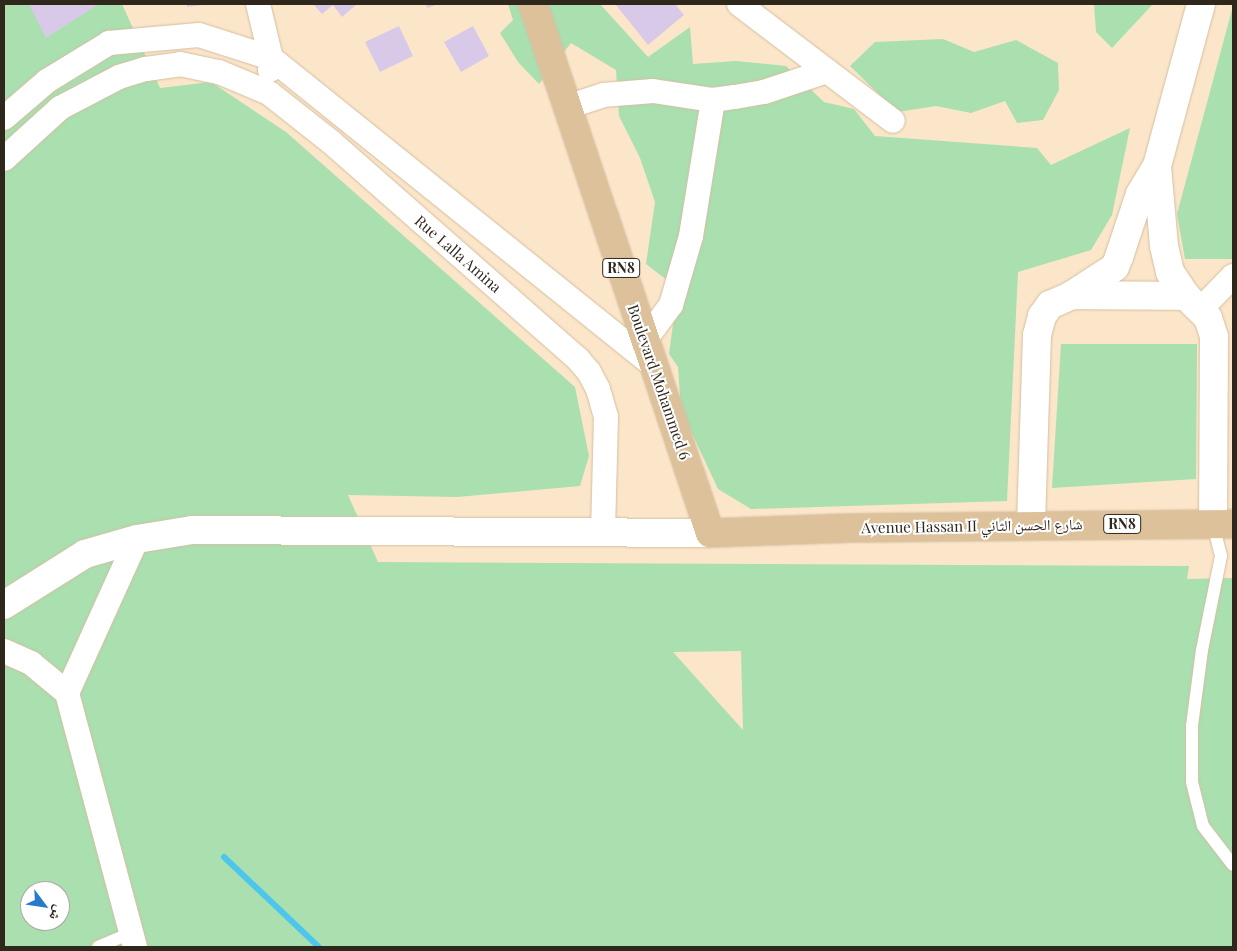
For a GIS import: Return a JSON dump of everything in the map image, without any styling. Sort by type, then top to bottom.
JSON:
[{"type":"main road","name":"Boulevard Mohammed 6","points":[[533,4],[710,533]]},
{"type":"main road","points":[[1031,525],[1037,335],[1042,316],[1050,305],[1072,295],[1114,266],[1140,194],[1156,166],[1201,4]]},
{"type":"main road","points":[[1156,166],[1165,252],[1170,272],[1210,324],[1214,337],[1223,524]]},
{"type":"main road","points":[[1072,295],[1193,303]]},
{"type":"main road","name":"Avenue Hassan II شارع الحسن الثاني","points":[[710,533],[1031,525],[1223,524]]},
{"type":"main road","points":[[4,605],[85,554],[137,539],[192,530],[710,533]]},
{"type":"street","points":[[258,4],[271,58],[269,93]]},
{"type":"street","points":[[739,4],[893,121]]},
{"type":"street","points":[[4,118],[47,81],[109,43],[199,35],[271,58],[654,365]]},
{"type":"street","name":"Rue Lalla Amina","points":[[4,159],[60,108],[119,77],[180,64],[219,72],[269,93],[331,142],[578,359],[589,372],[598,389],[606,418],[602,532]]},
{"type":"street","points":[[567,107],[603,94],[653,92],[713,100],[764,92],[827,71]]},
{"type":"street","points":[[47,81],[60,108]]},
{"type":"street","points":[[645,340],[671,305],[691,236],[713,100]]},
{"type":"street","points":[[1193,303],[1233,276]]},
{"type":"street","points":[[67,692],[137,539]]},
{"type":"street","points":[[4,651],[31,663],[67,692],[133,940]]},
{"type":"lane","points":[[1223,524],[1221,556],[1202,650],[1192,726],[1192,782],[1203,826],[1233,865]]},
{"type":"lane","points":[[98,947],[133,940]]},
{"type":"green space","points":[[4,4],[122,4],[160,88],[211,82],[286,132],[575,387],[589,456],[580,486],[457,497],[348,495],[378,562],[1189,566],[1187,579],[1233,578],[1233,947],[4,947]],"holes":[[[741,651],[743,730],[673,652]]]},
{"type":"green space","points":[[508,4],[600,4],[648,57],[690,27],[693,64],[736,61],[786,66],[824,102],[854,109],[875,136],[1037,148],[1051,165],[1130,128],[1112,215],[1091,250],[1018,272],[1007,501],[751,509],[718,489],[681,410],[678,367],[669,354],[677,294],[668,281],[646,264],[655,202],[640,158],[619,116],[616,70],[571,43],[539,84],[518,62],[500,33],[513,20]]},
{"type":"green space","points":[[1094,4],[1153,4],[1112,48],[1096,32]]},
{"type":"green space","points":[[1233,6],[1233,259],[1185,259],[1177,214]]},
{"type":"green space","points":[[943,39],[974,52],[1016,40],[1058,63],[1059,90],[1043,120],[1017,123],[1005,101],[971,113],[936,106],[897,112],[850,66],[875,42]]},
{"type":"green space","points":[[1061,344],[1197,344],[1196,479],[1052,488]]},
{"type":"building","points":[[29,4],[99,4],[46,38]]},
{"type":"building","points":[[187,4],[203,4],[203,5],[187,7]]},
{"type":"building","points":[[313,4],[357,4],[342,17],[333,5],[322,14]]},
{"type":"building","points":[[426,4],[439,4],[427,8]]},
{"type":"building","points":[[615,4],[675,4],[684,15],[648,45]]},
{"type":"building","points":[[399,26],[413,56],[380,72],[365,42]]},
{"type":"building","points":[[473,26],[489,56],[461,72],[444,42]]},
{"type":"waterway","points":[[224,857],[319,947]]}]
